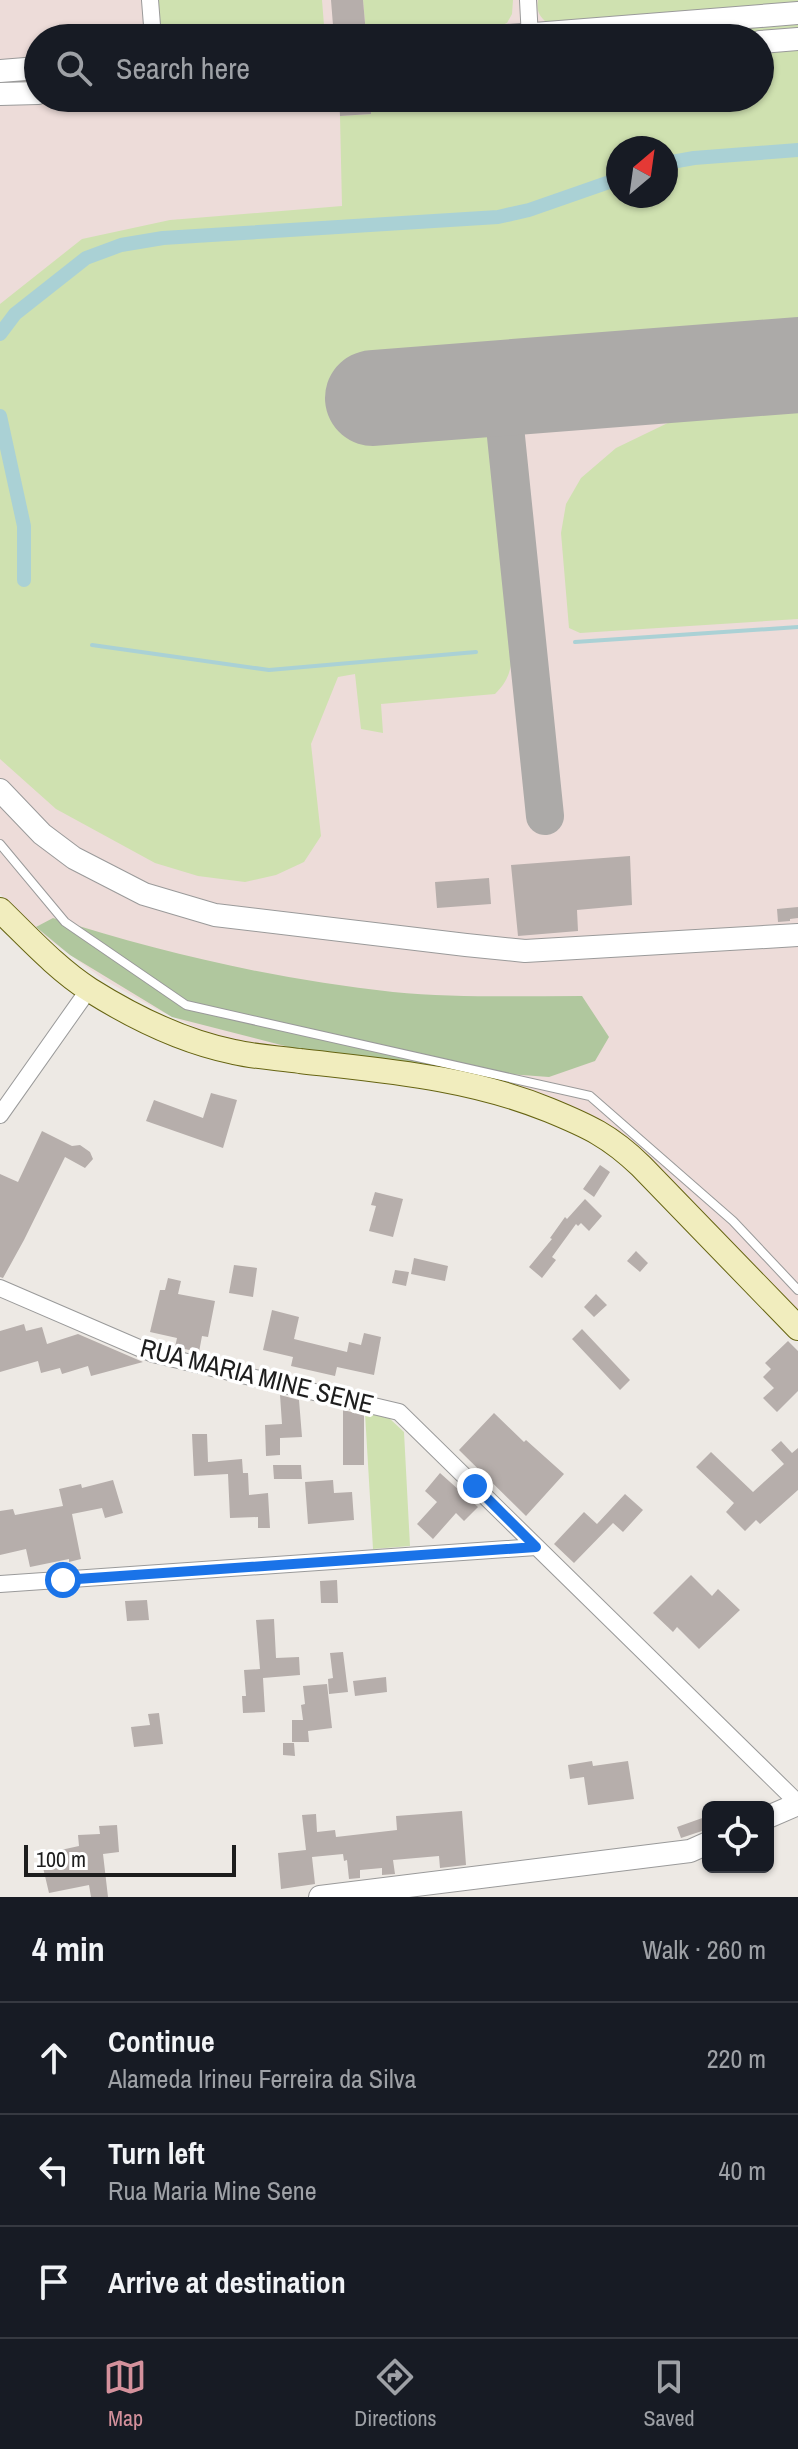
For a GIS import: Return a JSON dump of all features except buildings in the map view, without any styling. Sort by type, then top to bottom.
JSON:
[{"type":"main road","points":[[0,910],[43,952],[89,989],[139,1017],[190,1039],[234,1052],[438,1078],[482,1087],[603,1133],[622,1148],[798,1328]]},
{"type":"street","points":[[150,0],[152,24]]},
{"type":"street","points":[[528,0],[529,24]]},
{"type":"street","points":[[670,24],[798,13]]},
{"type":"street","points":[[774,41],[798,39]]},
{"type":"street","points":[[0,71],[24,69]]},
{"type":"street","points":[[0,94],[24,93]]},
{"type":"street","points":[[0,790],[42,834],[85,864],[144,894],[215,915],[525,951],[798,935]]},
{"type":"street","points":[[0,1115],[89,989]]},
{"type":"street","name":"RUA MARIA MINE SENE","points":[[0,1288],[153,1354],[399,1412],[798,1803]]},
{"type":"street","points":[[0,1584],[536,1547]]},
{"type":"street","points":[[774,1814],[798,1803]]},
{"type":"street","points":[[320,1897],[690,1851],[702,1846]]},
{"type":"lane","points":[[0,844],[65,922],[186,1005],[590,1096],[733,1221],[798,1290]]},
{"type":"shaded area","points":[[0,0],[798,0],[798,1315],[619,1132],[594,1116],[503,1082],[257,1046],[210,1034],[156,1009],[103,979],[50,940],[0,894]]},
{"type":"green space","points":[[156,0],[322,0],[324,24],[157,24]]},
{"type":"green space","points":[[363,0],[513,0],[512,14],[505,24],[365,24]]},
{"type":"green space","points":[[538,0],[798,0],[798,5],[547,23],[539,13]]},
{"type":"green space","points":[[798,20],[798,31],[774,33],[774,24],[748,24]]},
{"type":"green space","points":[[798,47],[798,319],[370,352],[376,441],[491,433],[512,659],[510,669],[495,694],[381,704],[383,733],[361,729],[355,674],[338,677],[311,744],[321,836],[304,862],[276,875],[245,882],[198,876],[155,863],[56,809],[0,759],[0,304],[82,239],[170,220],[342,206],[340,116],[371,112],[774,112],[774,49]]},
{"type":"green space","points":[[798,410],[798,619],[580,633],[569,628],[561,533],[566,504],[581,478],[616,448],[676,419]]},
{"type":"green space","points":[[53,918],[221,964],[350,987],[440,995],[582,996],[609,1037],[595,1061],[549,1077],[454,1070],[312,1053],[172,1017],[70,955],[36,927]]},
{"type":"green space","points":[[365,1413],[389,1418],[404,1432],[410,1546],[373,1549]]},
{"type":"waterway","points":[[678,161],[798,150]]},
{"type":"waterway","points":[[0,334],[15,314],[86,258],[121,245],[163,238],[498,217],[529,210],[606,183]]},
{"type":"waterway","points":[[0,416],[24,526],[24,580]]},
{"type":"waterway","points":[[575,642],[798,627]]},
{"type":"waterway","points":[[92,645],[269,670],[476,652]]},
{"type":"taxiway","points":[[501,388],[545,816]]},
{"type":"runway","points":[[373,398],[798,365]]},
{"type":"route","points":[[63,1580],[536,1547],[475,1486]]}]
